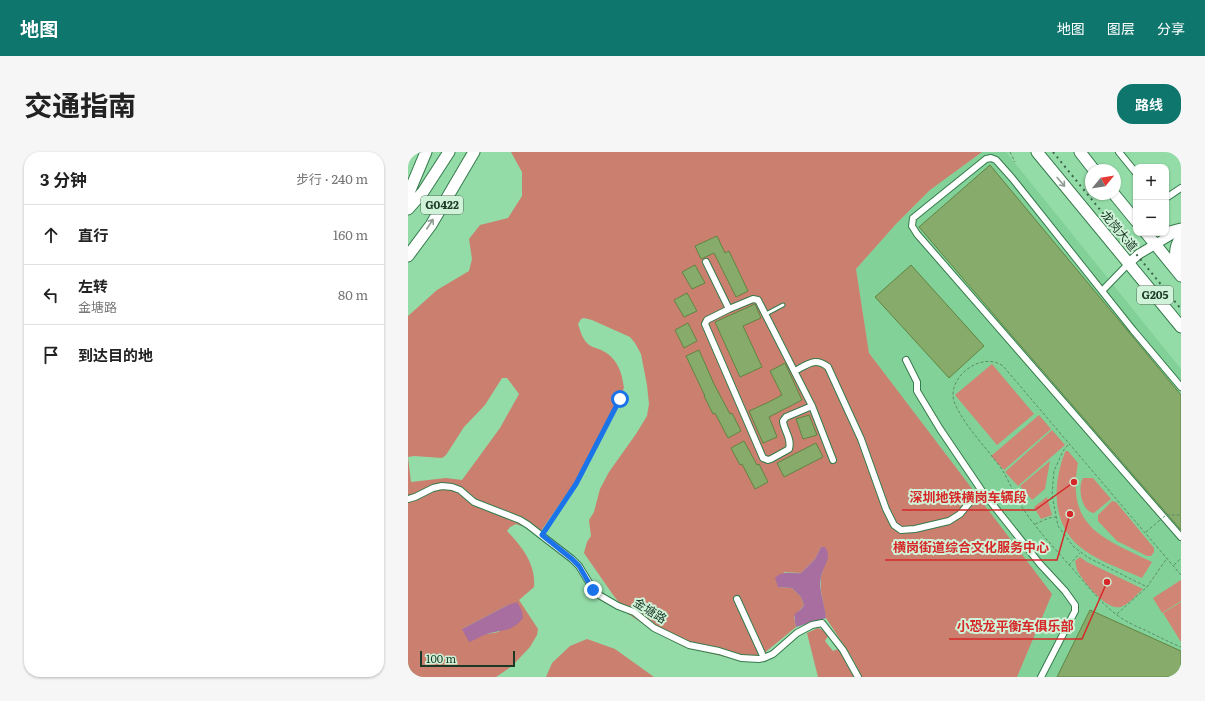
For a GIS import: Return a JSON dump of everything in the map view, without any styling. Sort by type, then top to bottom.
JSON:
[{"type":"highway","points":[[408,195],[426,152]]},
{"type":"highway","name":"G0422","points":[[408,209],[423,192],[449,152]]},
{"type":"highway","name":"龙岗大道","points":[[1036,152],[1181,327]]},
{"type":"highway","points":[[1080,152],[1089,164]]},
{"type":"highway","name":"G0422","points":[[408,256],[431,224],[474,154]]},
{"type":"highway","name":"龙岗大道","points":[[1119,200],[1133,217]]},
{"type":"highway","points":[[1169,232],[1181,229]]},
{"type":"highway","name":"龙岗大道","points":[[1149,236],[1181,275]]},
{"type":"highway","points":[[1181,237],[1176,248],[1175,255],[1176,263],[1181,275]]},
{"type":"street","points":[[1119,152],[1133,169]]},
{"type":"street","points":[[1181,387],[996,160],[991,158],[986,159],[914,218],[912,226],[916,234],[1181,537]]},
{"type":"street","points":[[1169,196],[1181,188]]},
{"type":"street","points":[[1102,291],[1129,263],[1181,229]]},
{"type":"street","points":[[1157,246],[1181,237]]},
{"type":"street","points":[[706,262],[729,309]]},
{"type":"street","points":[[812,406],[786,417],[783,421],[790,438],[789,448],[771,459],[768,460],[764,458],[705,324],[707,320],[753,299],[758,300],[812,406],[833,460]]},
{"type":"street","points":[[906,360],[917,382],[918,391],[940,428],[982,491],[1022,542],[1065,591],[1075,605],[1075,611],[1041,677]]},
{"type":"street","points":[[795,371],[815,361],[821,362],[828,367],[861,439],[886,509],[894,525],[901,530],[915,529],[949,521],[960,514],[975,496],[982,491]]},
{"type":"street","name":"金塘路","points":[[408,499],[433,488],[442,486],[460,490],[474,502],[524,522],[572,559],[579,566],[596,592],[618,606],[634,612],[654,628],[689,645],[719,651],[741,658],[754,660],[764,658]]},
{"type":"street","points":[[737,600],[764,658],[773,654],[797,633],[812,625],[829,622]]},
{"type":"street","points":[[822,623],[843,650],[858,677]]},
{"type":"lane","points":[[766,314],[783,305]]},
{"type":"path","points":[[1010,152],[1015,162]]},
{"type":"path","points":[[1181,575],[1023,388],[999,363],[993,361],[975,364],[957,379],[954,386],[953,396],[965,421],[1002,470],[1015,495],[1050,545],[1100,601],[1116,614],[1130,623],[1181,647]]},
{"type":"path","points":[[542,535],[576,484],[620,399]]},
{"type":"path","points":[[1069,444],[1063,451],[1054,470],[1052,495],[1058,526],[1073,546],[1087,557],[1147,587]]},
{"type":"path","points":[[1146,532],[1166,515],[1181,515]]},
{"type":"path","points":[[1034,524],[1056,517]]},
{"type":"path","points":[[1069,566],[1081,552]]},
{"type":"path","points":[[1116,614],[1147,587],[1167,558]]},
{"type":"path","points":[[1173,565],[1181,558]]},
{"type":"shaded area","points":[[511,152],[982,152],[930,190],[896,224],[856,269],[869,353],[1052,594],[1017,677],[861,677],[851,656],[826,618],[821,591],[821,577],[823,570],[821,547],[815,559],[801,573],[784,572],[778,587],[792,588],[801,597],[804,605],[794,617],[796,627],[763,654],[745,657],[742,661],[684,647],[654,631],[619,608],[620,604],[584,553],[587,542],[591,536],[589,520],[594,512],[600,489],[609,472],[647,416],[649,404],[647,385],[641,354],[630,337],[592,320],[584,318],[581,319],[578,324],[581,334],[588,344],[606,353],[615,361],[622,376],[624,388],[575,482],[541,531],[535,532],[516,524],[510,527],[507,531],[527,556],[533,571],[534,587],[519,600],[538,629],[537,635],[530,647],[512,666],[496,677],[408,677],[408,457],[408,316],[437,290],[469,271],[472,259],[469,239],[480,225],[508,218],[522,196],[522,172]],"holes":[[[502,378],[507,378],[519,394],[500,428],[462,480],[446,478],[411,482],[408,457],[442,458],[446,455],[464,427],[485,405]],[[508,605],[499,632],[487,634],[462,629]]]},
{"type":"shaded area","points":[[982,152],[1006,152],[1181,369],[1181,677],[1017,677],[1051,594],[869,353],[856,269],[896,224],[930,190]]},
{"type":"shaded area","points":[[992,364],[1034,414],[997,445],[955,395]]},
{"type":"shaded area","points":[[1039,415],[1051,429],[1004,470],[991,456]]},
{"type":"shaded area","points":[[1052,430],[1065,445],[1018,486],[1005,472]]},
{"type":"shaded area","points":[[1066,451],[1068,451],[1078,463],[1076,485],[1078,503],[1083,517],[1092,528],[1104,537],[1118,546],[1152,562],[1142,578],[1109,564],[1085,551],[1070,536],[1063,526],[1057,502],[1057,489],[1058,476]]},
{"type":"shaded area","points":[[1050,461],[1045,489],[1032,500],[1020,486]]},
{"type":"shaded area","points":[[1083,478],[1093,478],[1111,499],[1094,513],[1086,509],[1082,499],[1080,488]]},
{"type":"shaded area","points":[[1047,497],[1052,515],[1041,519],[1034,507]]},
{"type":"shaded area","points":[[1112,501],[1116,502],[1154,548],[1154,552],[1151,556],[1147,556],[1117,541],[1098,521],[1098,515]]},
{"type":"shaded area","points":[[821,547],[825,547],[828,555],[820,582],[826,618],[796,627],[795,614],[804,605],[801,597],[792,588],[778,587],[775,578],[784,573],[801,573],[815,559]]},
{"type":"shaded area","points":[[1080,557],[1087,562],[1143,589],[1124,606],[1115,607],[1109,604],[1102,600],[1090,588],[1077,570],[1075,561]]},
{"type":"shaded area","points":[[1181,580],[1181,601],[1162,613],[1153,598]]},
{"type":"shaded area","points":[[517,602],[522,611],[523,618],[519,623],[506,630],[487,634],[469,642],[462,629],[508,605]]},
{"type":"shaded area","points":[[1181,602],[1181,642],[1163,613]]},
{"type":"shaded area","points":[[818,628],[825,631],[828,636],[825,641],[833,651],[838,649],[846,657],[856,677],[818,677],[807,633]]},
{"type":"shaded area","points":[[587,639],[615,649],[654,677],[546,677],[552,663],[570,646]]},
{"type":"building","points":[[990,165],[1181,395],[1181,530],[919,227]]},
{"type":"building","points":[[717,236],[725,253],[729,251],[748,291],[736,297],[714,253],[701,259],[695,246]]},
{"type":"building","points":[[695,265],[705,283],[692,289],[682,272]]},
{"type":"building","points":[[911,265],[984,346],[949,378],[875,297]]},
{"type":"building","points":[[687,293],[697,311],[684,317],[674,300]]},
{"type":"building","points":[[755,304],[761,318],[743,326],[762,367],[740,377],[715,322]]},
{"type":"building","points":[[688,323],[697,341],[684,348],[675,330]]},
{"type":"building","points":[[699,350],[714,384],[741,431],[728,438],[715,413],[713,414],[686,356]]},
{"type":"building","points":[[785,363],[802,400],[769,417],[777,437],[763,443],[749,411],[782,395],[770,371]]},
{"type":"building","points":[[809,415],[817,435],[803,439],[796,419]]},
{"type":"building","points":[[744,441],[757,465],[759,464],[768,482],[755,489],[742,464],[740,465],[731,448]]},
{"type":"building","points":[[816,443],[823,457],[784,477],[777,463]]},
{"type":"building","points":[[1090,610],[1181,651],[1181,677],[1057,677]]},
{"type":"railway","points":[[1053,152],[1181,309]]},
{"type":"place","name":"深圳地铁横岗车辆段","points":[[1074,482]]},
{"type":"place","name":"横岗街道综合文化服务中心","points":[[1070,514]]},
{"type":"place","name":"小恐龙平衡车俱乐部","points":[[1107,582]]},
{"type":"route","points":[[593,590],[579,566],[542,535],[576,484],[582,469],[620,399]]}]
